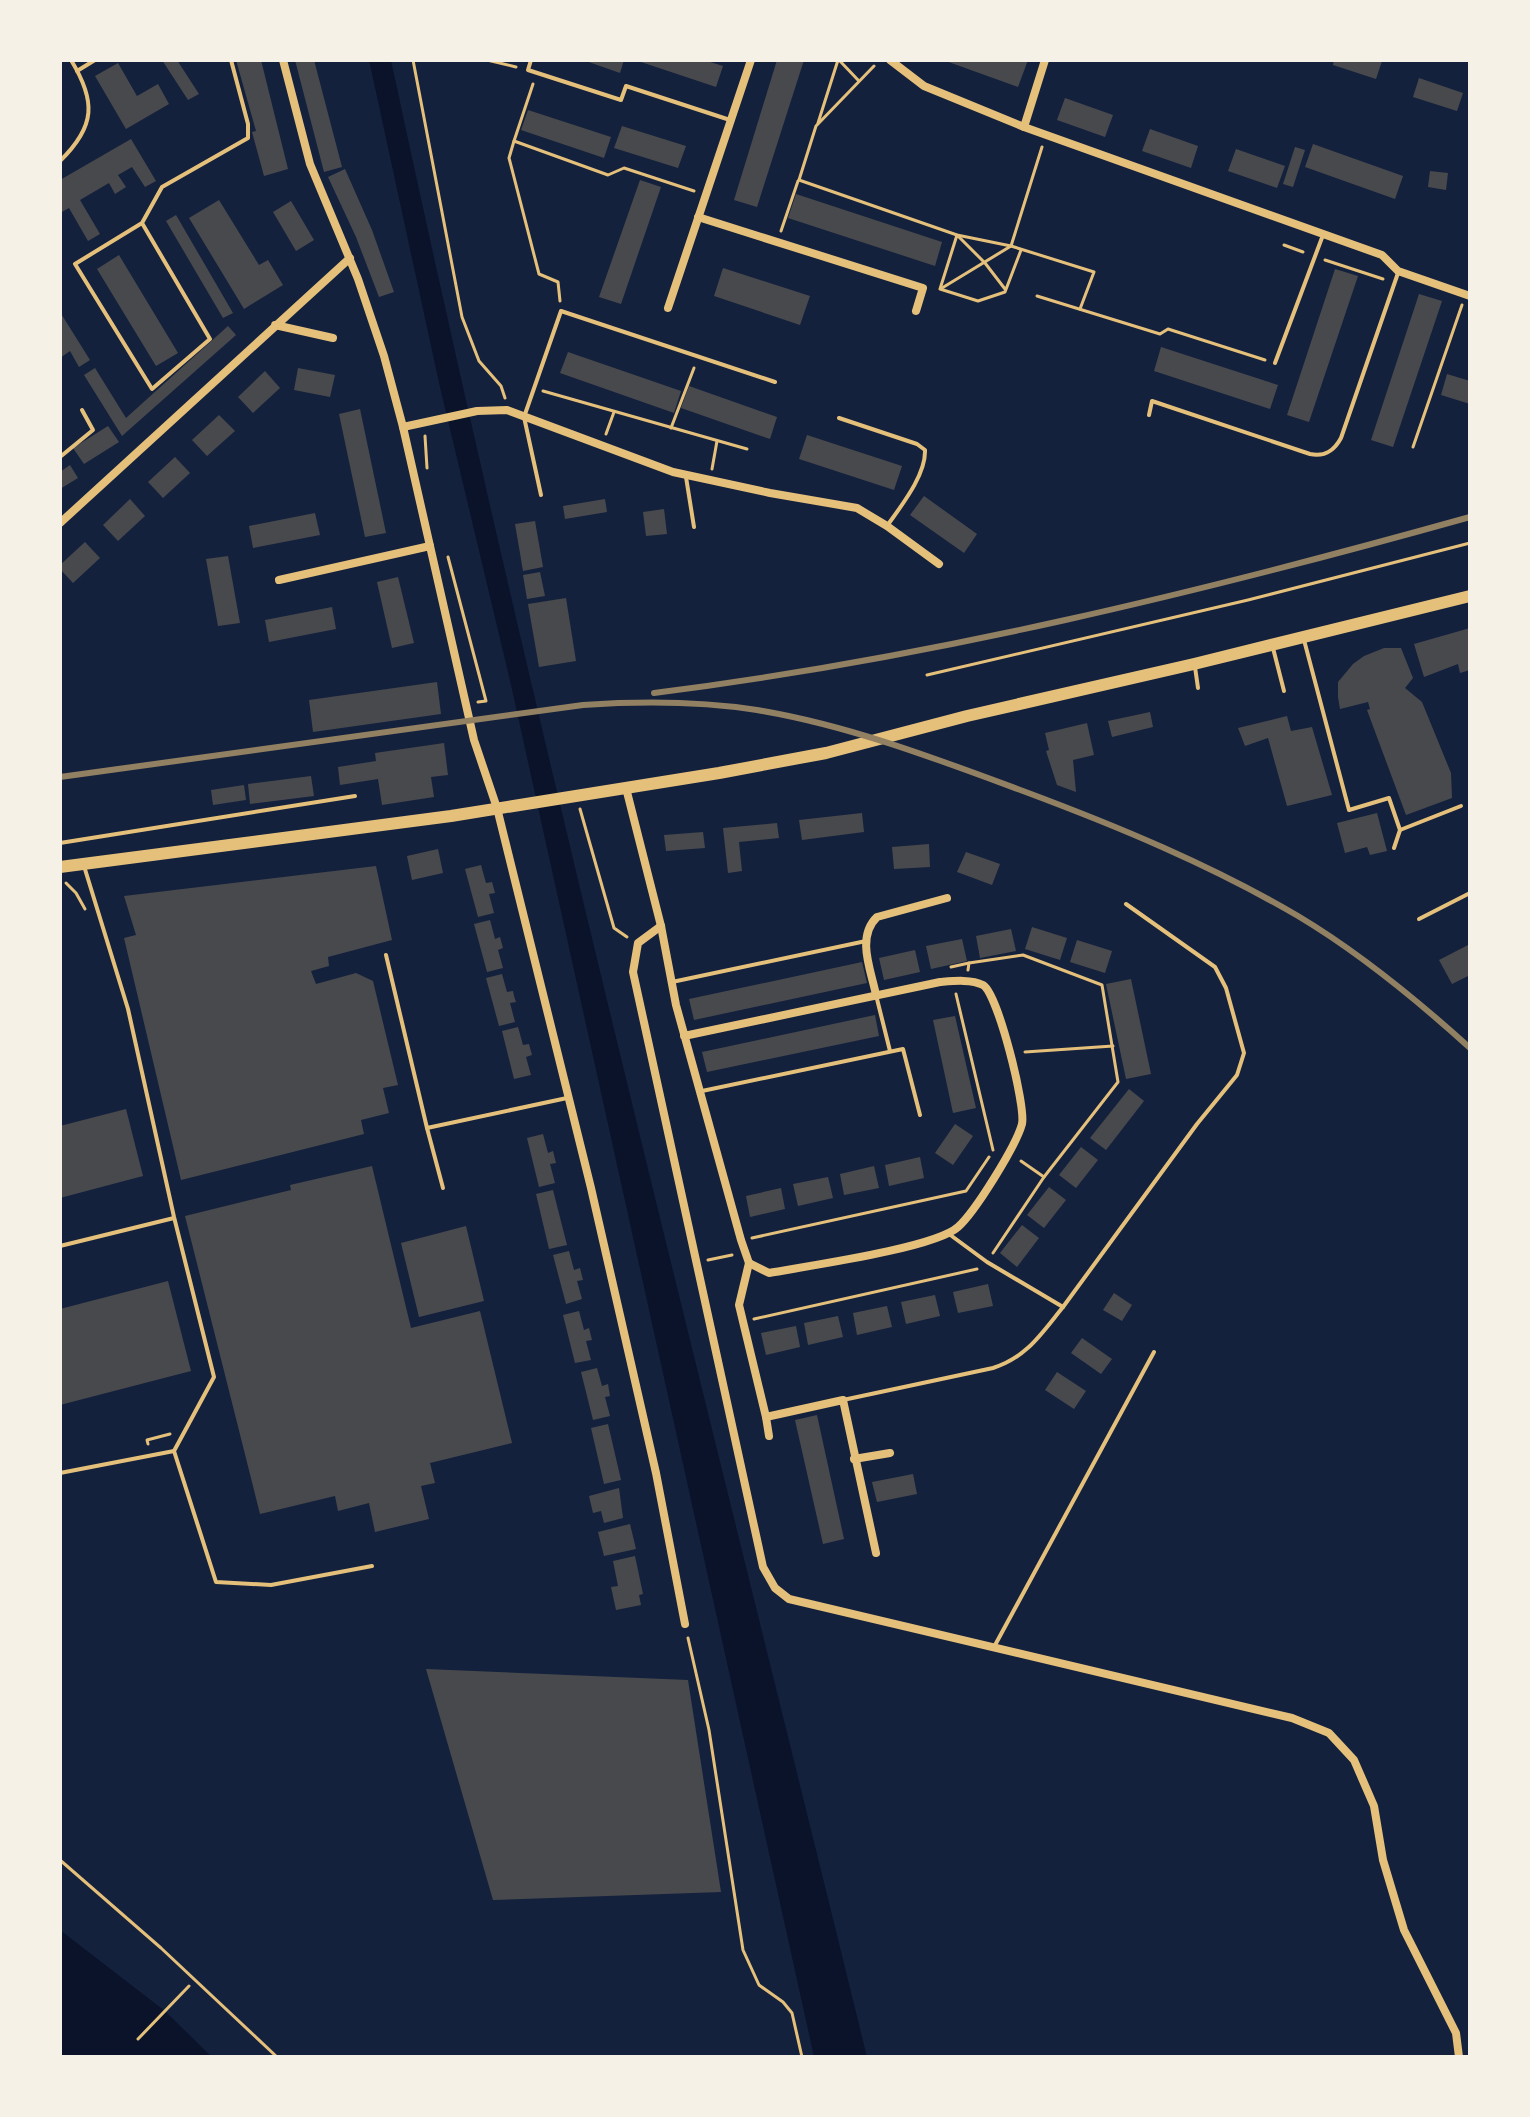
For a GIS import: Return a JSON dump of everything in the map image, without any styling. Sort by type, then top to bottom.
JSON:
[{"type":"main road","points":[[60,867],[528,804],[826,753],[967,716],[1470,596]]},
{"type":"street","points":[[283,60],[310,164],[350,258],[384,356],[403,427],[474,740],[497,808],[569,1098],[656,1473],[685,1624]]},
{"type":"street","points":[[668,308],[751,60]]},
{"type":"street","points":[[890,60],[924,86],[1024,127],[1382,255],[1398,271],[1470,296]]},
{"type":"street","points":[[1024,127],[1045,60]]},
{"type":"street","points":[[698,217],[923,288],[916,311]]},
{"type":"street","points":[[60,523],[350,258]]},
{"type":"street","points":[[275,325],[333,338]]},
{"type":"street","points":[[403,427],[477,411],[507,410],[686,475],[864,511],[939,564]]},
{"type":"street","points":[[279,580],[430,546]]},
{"type":"street","points":[[626,788],[661,926],[684,1036],[749,1263],[739,1295],[742,1321],[769,1436]]},
{"type":"street","points":[[876,995],[865,930],[877,917],[947,898]]},
{"type":"street","points":[[661,926],[638,943],[633,972],[763,1567],[775,1588],[789,1599],[1292,1718],[1329,1733],[1354,1760],[1374,1806],[1383,1860],[1404,1930],[1456,2033],[1459,2057]]},
{"type":"street","points":[[684,1036],[953,981],[987,988],[997,1006],[1023,1120],[1008,1152],[972,1211],[949,1234],[919,1243],[769,1273],[749,1263]]},
{"type":"street","points":[[766,1417],[843,1400],[876,1553]]},
{"type":"street","points":[[854,1459],[890,1453]]},
{"type":"lane","points":[[60,161],[80,138],[86,124],[88,93],[71,60]]},
{"type":"lane","points":[[77,71],[95,60]]},
{"type":"lane","points":[[142,223],[210,339],[152,389],[75,264],[142,223],[162,187],[248,138],[248,124],[231,60]]},
{"type":"lane","points":[[531,60],[528,70],[621,100],[626,86],[730,120]]},
{"type":"lane","points":[[1275,363],[1323,235]]},
{"type":"lane","points":[[1149,415],[1152,401],[1310,454],[1329,452],[1341,438],[1398,271]]},
{"type":"lane","points":[[541,495],[524,417],[561,311],[775,382]]},
{"type":"lane","points":[[60,457],[93,430],[82,410]]},
{"type":"lane","points":[[839,418],[917,444],[925,450],[923,463],[908,498],[887,526]]},
{"type":"lane","points":[[686,475],[694,527]]},
{"type":"lane","points":[[1303,638],[1349,810],[1389,798],[1400,830],[1394,848]]},
{"type":"lane","points":[[1272,645],[1284,691]]},
{"type":"lane","points":[[1194,664],[1198,688]]},
{"type":"lane","points":[[60,843],[355,796]]},
{"type":"lane","points":[[1400,830],[1461,806]]},
{"type":"lane","points":[[83,864],[128,1009],[174,1217],[214,1377],[174,1451],[216,1582],[271,1585],[372,1566]]},
{"type":"lane","points":[[1419,919],[1470,893]]},
{"type":"lane","points":[[843,1400],[993,1368],[1010,1362],[1031,1347],[1237,1075],[1244,1053],[1226,988],[1215,967],[1126,904]]},
{"type":"lane","points":[[672,982],[866,941]]},
{"type":"lane","points":[[386,955],[443,1188]]},
{"type":"lane","points":[[876,995],[890,1051]]},
{"type":"lane","points":[[700,1092],[903,1049],[920,1115]]},
{"type":"lane","points":[[427,1128],[569,1098]]},
{"type":"lane","points":[[60,1246],[174,1217]]},
{"type":"lane","points":[[949,1234],[987,1262],[1063,1307]]},
{"type":"lane","points":[[994,1647],[1154,1352]]},
{"type":"lane","points":[[60,1473],[174,1451]]},
{"type":"path","points":[[413,60],[462,317],[479,361],[501,386],[507,410]]},
{"type":"path","points":[[487,60],[528,70]]},
{"type":"path","points":[[777,242],[838,60],[859,82]]},
{"type":"path","points":[[816,126],[874,66]]},
{"type":"path","points":[[537,72],[509,158],[539,274],[558,282],[561,311]]},
{"type":"path","points":[[514,141],[608,175],[624,168],[705,195]]},
{"type":"path","points":[[940,289],[1011,246],[1042,147]]},
{"type":"path","points":[[799,180],[957,235],[1011,246],[1094,272],[1080,309]]},
{"type":"path","points":[[957,235],[1005,289]]},
{"type":"path","points":[[940,289],[957,235]]},
{"type":"path","points":[[1284,245],[1394,283]]},
{"type":"path","points":[[940,289],[978,301],[1005,292],[1021,250]]},
{"type":"path","points":[[1037,296],[1160,334],[1168,329],[1275,363]]},
{"type":"path","points":[[1413,447],[1462,304]]},
{"type":"path","points":[[671,428],[698,357]]},
{"type":"path","points":[[534,389],[747,449]]},
{"type":"path","points":[[607,432],[614,412]]},
{"type":"path","points":[[424,424],[427,470]]},
{"type":"path","points":[[713,465],[717,441]]},
{"type":"path","points":[[927,675],[1248,600],[1470,543]]},
{"type":"path","points":[[447,553],[486,701],[466,704]]},
{"type":"path","points":[[580,809],[614,928],[638,943]]},
{"type":"path","points":[[60,879],[76,893],[87,912]]},
{"type":"path","points":[[741,1240],[966,1191],[993,1151],[950,966],[1023,955],[1102,985],[1118,1082],[1044,1177],[987,1262],[978,1269],[742,1321]]},
{"type":"path","points":[[968,982],[969,963]]},
{"type":"path","points":[[1009,1053],[1113,1046]]},
{"type":"path","points":[[1008,1152],[1044,1177]]},
{"type":"path","points":[[709,1260],[724,1257]]},
{"type":"path","points":[[150,1455],[147,1440],[179,1432]]},
{"type":"path","points":[[685,1624],[709,1730],[743,1950],[759,1985],[783,2002],[792,2013],[802,2057]]},
{"type":"path","points":[[60,1860],[161,1948],[277,2057]]},
{"type":"path","points":[[138,2039],[189,1986]]},
{"type":"water","points":[[369,60],[391,60],[561,811],[867,2057],[814,2057],[511,685],[439,383]]},
{"type":"water","points":[[60,1930],[165,2011],[212,2057],[60,2057]]},
{"type":"building","points":[[162,60],[177,60],[199,94],[188,100]]},
{"type":"building","points":[[236,60],[261,60],[288,169],[264,176],[252,132],[256,131]]},
{"type":"building","points":[[295,60],[314,60],[342,167],[324,172]]},
{"type":"building","points":[[583,60],[624,60],[620,73]]},
{"type":"building","points":[[635,60],[704,60],[723,66],[716,87]]},
{"type":"building","points":[[777,60],[804,60],[757,207],[734,200]]},
{"type":"building","points":[[943,60],[1028,60],[1018,87]]},
{"type":"building","points":[[1334,60],[1382,61],[1376,79],[1333,65]]},
{"type":"building","points":[[118,63],[137,96],[158,84],[169,104],[126,129],[95,76]]},
{"type":"building","points":[[1419,78],[1463,93],[1457,111],[1413,97]]},
{"type":"building","points":[[1065,98],[1113,115],[1105,137],[1057,120]]},
{"type":"building","points":[[528,110],[611,137],[604,158],[521,130]]},
{"type":"building","points":[[622,126],[686,146],[678,168],[614,148]]},
{"type":"building","points":[[1150,129],[1198,146],[1191,168],[1142,151]]},
{"type":"building","points":[[131,139],[156,181],[145,187],[132,167],[118,175],[126,187],[115,194],[109,183],[80,200],[100,234],[88,241],[69,208],[60,213],[60,180]]},
{"type":"building","points":[[1313,144],[1403,176],[1395,199],[1305,167]]},
{"type":"building","points":[[1295,147],[1305,150],[1293,187],[1283,184]]},
{"type":"building","points":[[1236,149],[1285,166],[1277,188],[1228,171]]},
{"type":"building","points":[[345,169],[372,230],[394,292],[379,297],[328,177]]},
{"type":"building","points":[[1430,171],[1448,173],[1446,190],[1428,187]]},
{"type":"building","points":[[640,180],[661,187],[621,304],[599,297]]},
{"type":"building","points":[[796,194],[942,242],[935,266],[788,218]]},
{"type":"building","points":[[219,200],[259,265],[268,260],[283,285],[244,309],[189,218]]},
{"type":"building","points":[[291,201],[314,240],[296,251],[273,212]]},
{"type":"building","points":[[176,215],[233,313],[223,318],[166,221]]},
{"type":"building","points":[[119,255],[178,353],[156,366],[97,269]]},
{"type":"building","points":[[723,268],[810,296],[800,325],[714,296]]},
{"type":"building","points":[[1335,269],[1358,276],[1309,422],[1287,415]]},
{"type":"building","points":[[1419,294],[1442,301],[1393,447],[1371,440]]},
{"type":"building","points":[[60,312],[90,360],[79,367],[70,351],[60,358]]},
{"type":"building","points":[[228,326],[236,335],[122,436],[84,375],[95,368],[126,418]]},
{"type":"building","points":[[1161,347],[1278,385],[1270,409],[1154,371]]},
{"type":"building","points":[[568,352],[681,391],[674,413],[560,373]]},
{"type":"building","points":[[298,368],[335,375],[330,397],[294,390]]},
{"type":"building","points":[[265,371],[280,388],[253,413],[238,397]]},
{"type":"building","points":[[1447,374],[1470,381],[1470,404],[1441,395]]},
{"type":"building","points":[[689,386],[777,417],[770,439],[681,408]]},
{"type":"building","points":[[360,409],[386,533],[365,537],[339,414]]},
{"type":"building","points":[[219,415],[235,431],[207,456],[192,440]]},
{"type":"building","points":[[108,426],[119,442],[84,464],[73,448]]},
{"type":"building","points":[[807,435],[902,466],[894,490],[799,459]]},
{"type":"building","points":[[175,457],[190,473],[163,498],[148,482]]},
{"type":"building","points":[[70,465],[78,478],[60,489],[60,472]]},
{"type":"building","points":[[924,496],[977,534],[964,553],[910,515]]},
{"type":"building","points":[[130,499],[145,516],[118,541],[103,525]]},
{"type":"building","points":[[605,499],[607,512],[565,519],[563,506]]},
{"type":"building","points":[[664,509],[667,534],[646,536],[643,512]]},
{"type":"building","points":[[315,513],[320,535],[253,548],[249,526]]},
{"type":"building","points":[[535,521],[543,567],[523,571],[515,524]]},
{"type":"building","points":[[85,542],[100,558],[73,583],[60,565]]},
{"type":"building","points":[[228,556],[240,623],[218,626],[206,559]]},
{"type":"building","points":[[540,572],[545,596],[527,599],[523,575]]},
{"type":"building","points":[[398,577],[414,643],[392,648],[377,582]]},
{"type":"building","points":[[566,598],[576,661],[539,667],[528,604]]},
{"type":"building","points":[[332,607],[336,629],[269,642],[265,620]]},
{"type":"building","points":[[1470,628],[1470,670],[1460,673],[1458,664],[1424,677],[1414,644]]},
{"type":"building","points":[[1384,648],[1401,648],[1413,678],[1405,688],[1422,702],[1451,773],[1452,798],[1406,815],[1367,710],[1370,709],[1368,702],[1340,709],[1338,697],[1338,682],[1353,664]]},
{"type":"building","points":[[437,682],[441,714],[313,732],[309,700]]},
{"type":"building","points":[[1150,712],[1153,727],[1112,737],[1108,721]]},
{"type":"building","points":[[1287,716],[1291,731],[1312,727],[1332,795],[1287,806],[1268,738],[1245,746],[1238,728]]},
{"type":"building","points":[[1087,723],[1094,755],[1073,760],[1076,792],[1057,785],[1046,751],[1049,750],[1045,733]]},
{"type":"building","points":[[444,743],[448,775],[431,777],[434,797],[382,805],[378,779],[340,785],[338,767],[376,761],[375,753]]},
{"type":"building","points":[[311,776],[314,796],[250,804],[248,784]]},
{"type":"building","points":[[244,785],[246,800],[213,805],[211,790]]},
{"type":"building","points":[[862,813],[864,832],[802,840],[799,820]]},
{"type":"building","points":[[1377,813],[1387,851],[1370,855],[1367,847],[1345,853],[1337,823]]},
{"type":"building","points":[[777,823],[779,838],[739,842],[742,871],[728,873],[723,828]]},
{"type":"building","points":[[703,832],[705,848],[666,851],[664,835]]},
{"type":"building","points":[[929,844],[930,867],[894,869],[892,847]]},
{"type":"building","points":[[438,849],[443,873],[412,880],[407,856]]},
{"type":"building","points":[[966,852],[1000,864],[992,885],[957,872]]},
{"type":"building","points":[[481,865],[486,883],[492,882],[495,893],[489,894],[494,913],[478,917],[465,869]]},
{"type":"building","points":[[376,866],[392,940],[328,957],[329,966],[311,971],[316,984],[356,973],[373,981],[398,1085],[383,1088],[389,1113],[361,1120],[364,1134],[181,1180],[124,938],[136,935],[124,896]]},
{"type":"building","points":[[490,920],[495,939],[500,937],[503,948],[498,950],[503,968],[487,972],[474,924]]},
{"type":"building","points":[[1032,927],[1067,938],[1060,960],[1025,949]]},
{"type":"building","points":[[1011,929],[1016,951],[980,958],[976,936]]},
{"type":"building","points":[[962,939],[967,961],[931,969],[926,946]]},
{"type":"building","points":[[1077,940],[1112,951],[1105,973],[1070,962]]},
{"type":"building","points":[[1470,944],[1470,975],[1452,984],[1439,960]]},
{"type":"building","points":[[915,950],[920,972],[884,980],[879,958]]},
{"type":"building","points":[[862,962],[867,983],[694,1020],[689,999]]},
{"type":"building","points":[[502,974],[507,992],[513,991],[516,1002],[510,1003],[515,1022],[499,1026],[486,978]]},
{"type":"building","points":[[1131,979],[1151,1074],[1126,1079],[1106,984]]},
{"type":"building","points":[[875,1015],[879,1036],[707,1072],[702,1052]]},
{"type":"building","points":[[955,1016],[976,1108],[953,1113],[933,1020]]},
{"type":"building","points":[[518,1027],[523,1045],[529,1044],[532,1055],[526,1057],[531,1075],[514,1079],[502,1031]]},
{"type":"building","points":[[1129,1089],[1144,1101],[1106,1150],[1090,1138]]},
{"type":"building","points":[[126,1109],[143,1176],[60,1198],[60,1126]]},
{"type":"building","points":[[955,1124],[973,1136],[953,1165],[935,1153]]},
{"type":"building","points":[[543,1134],[548,1153],[553,1151],[556,1163],[550,1164],[555,1183],[539,1187],[527,1138]]},
{"type":"building","points":[[1081,1147],[1098,1160],[1076,1188],[1059,1175]]},
{"type":"building","points":[[920,1157],[924,1178],[889,1186],[885,1165]]},
{"type":"building","points":[[372,1166],[411,1328],[480,1311],[512,1443],[430,1463],[435,1483],[421,1486],[429,1519],[375,1532],[369,1503],[338,1511],[335,1496],[260,1514],[185,1216],[291,1190],[290,1185]]},
{"type":"building","points":[[874,1166],[879,1188],[844,1195],[840,1174]]},
{"type":"building","points":[[828,1177],[833,1198],[798,1206],[793,1184]]},
{"type":"building","points":[[1049,1187],[1066,1200],[1044,1228],[1027,1215]]},
{"type":"building","points":[[781,1188],[785,1209],[750,1217],[746,1196]]},
{"type":"building","points":[[553,1190],[567,1245],[549,1249],[536,1194]]},
{"type":"building","points":[[1022,1225],[1039,1238],[1017,1267],[1000,1253]]},
{"type":"building","points":[[466,1226],[484,1301],[419,1317],[401,1243]]},
{"type":"building","points":[[569,1251],[574,1270],[580,1268],[583,1280],[577,1281],[582,1299],[566,1304],[553,1255]]},
{"type":"building","points":[[168,1281],[191,1371],[60,1405],[60,1309]]},
{"type":"building","points":[[988,1284],[993,1306],[958,1313],[953,1292]]},
{"type":"building","points":[[1114,1293],[1132,1305],[1122,1321],[1103,1310]]},
{"type":"building","points":[[935,1295],[940,1316],[906,1324],[901,1302]]},
{"type":"building","points":[[887,1306],[892,1327],[857,1335],[853,1313]]},
{"type":"building","points":[[579,1311],[584,1330],[589,1328],[592,1340],[586,1341],[591,1360],[575,1363],[563,1315]]},
{"type":"building","points":[[838,1316],[843,1337],[808,1345],[804,1323]]},
{"type":"building","points":[[796,1326],[800,1347],[766,1355],[761,1333]]},
{"type":"building","points":[[1082,1338],[1112,1359],[1101,1374],[1071,1353]]},
{"type":"building","points":[[597,1368],[602,1386],[608,1384],[610,1396],[605,1397],[610,1416],[593,1420],[581,1372]]},
{"type":"building","points":[[1057,1372],[1086,1391],[1074,1409],[1045,1390]]},
{"type":"building","points":[[817,1415],[844,1539],[823,1544],[795,1420]]},
{"type":"building","points":[[608,1424],[621,1480],[604,1484],[591,1428]]},
{"type":"building","points":[[913,1474],[917,1494],[877,1502],[872,1482]]},
{"type":"building","points":[[619,1488],[623,1518],[604,1523],[601,1511],[593,1513],[589,1496]]},
{"type":"building","points":[[630,1524],[636,1549],[604,1556],[598,1532]]},
{"type":"building","points":[[635,1556],[643,1594],[639,1595],[641,1605],[616,1610],[611,1587],[618,1586],[613,1561]]},
{"type":"building","points":[[426,1669],[688,1680],[721,1892],[493,1900]]},
{"type":"railway","points":[[654,693],[963,642],[1167,596],[1470,517]]},
{"type":"railway","points":[[60,777],[583,705],[692,703],[791,716],[892,744],[958,767],[1093,818],[1198,863],[1265,897],[1343,945],[1408,994],[1470,1048]]}]
